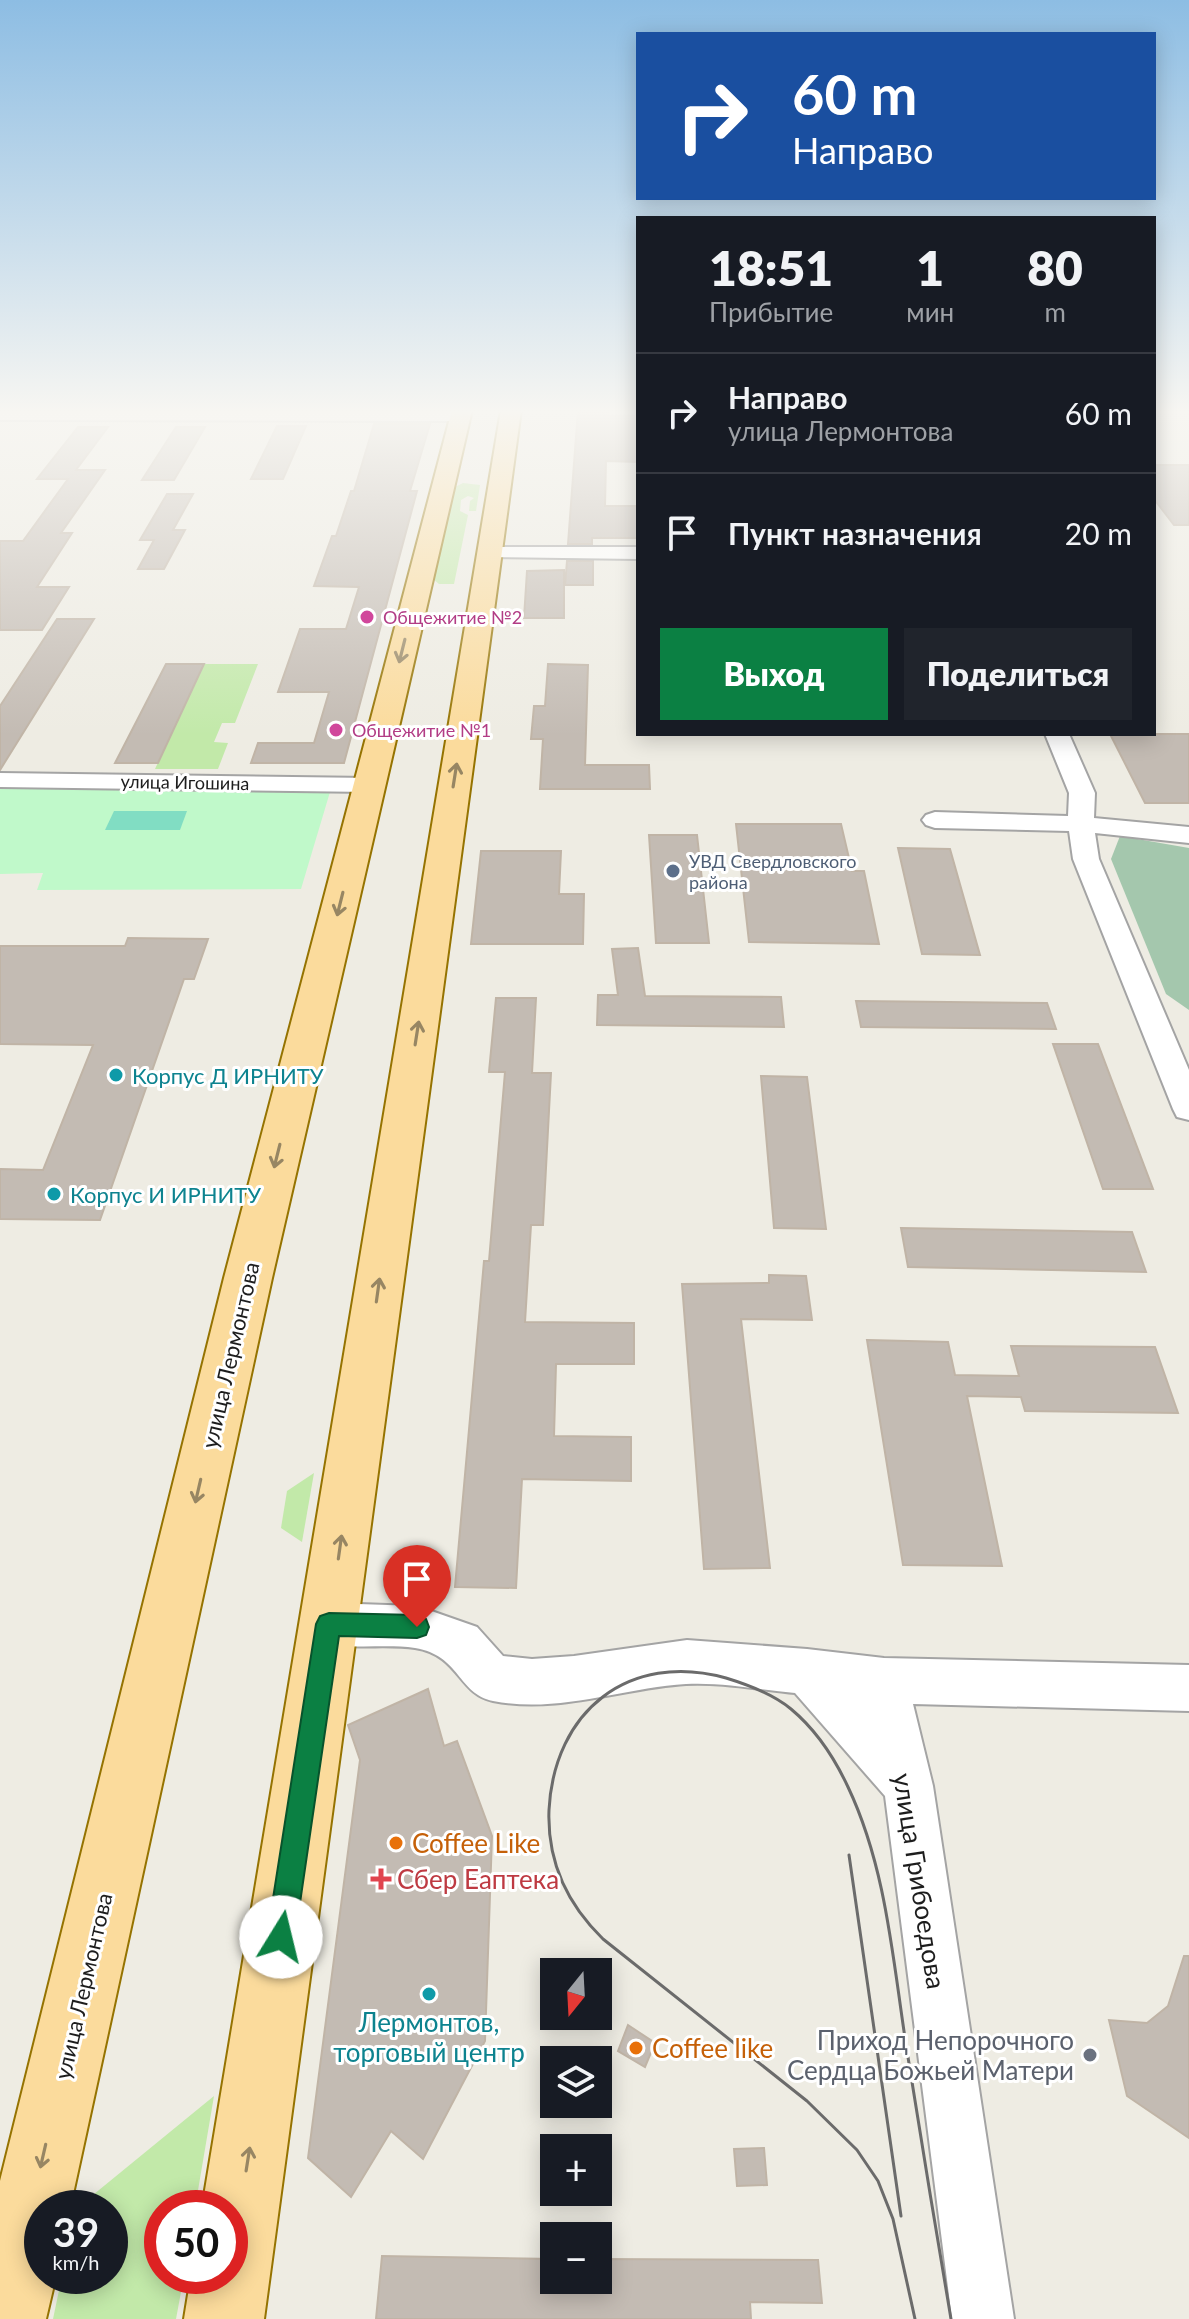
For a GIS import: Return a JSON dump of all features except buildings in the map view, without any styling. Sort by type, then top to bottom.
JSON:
[{"type":"main road","name":"улица Лермонтова","points":[[224,2319],[329,1624],[458,579],[446,518]]},
{"type":"main road","name":"улица Лермонтова","points":[[6,2319],[248,1278],[370,785],[458,579],[475,518]]},
{"type":"street","points":[[458,579],[636,553]]},
{"type":"street","points":[[1058,736],[1082,793],[1081,824],[1086,859],[1189,1109]]},
{"type":"street","name":"улица Игошина","points":[[0,780],[370,785]]},
{"type":"street","points":[[935,820],[1081,824],[1189,835]]},
{"type":"street","points":[[329,1624],[417,1627],[461,1642],[491,1678],[532,1682],[687,1662],[807,1671],[884,1681],[1189,1688]]},
{"type":"street","points":[[807,1671],[908,1786]]},
{"type":"street","name":"улица Грибоедова","points":[[884,1681],[908,1786],[983,2319]]},
{"type":"green space","points":[[446,518],[467,518],[454,584],[439,584],[432,578]]},
{"type":"green space","points":[[204,664],[258,664],[235,723],[222,723],[214,742],[228,743],[218,769],[155,769]]},
{"type":"green space","points":[[0,788],[330,792],[301,889],[37,890],[43,873],[0,874]]},
{"type":"green space","points":[[114,811],[187,811],[180,830],[105,830]]},
{"type":"green space","points":[[1120,836],[1189,848],[1189,1010],[1166,994],[1111,859]]},
{"type":"green space","points":[[314,1473],[302,1542],[281,1528],[287,1491]]},
{"type":"green space","points":[[214,2096],[198,2190],[144,2190],[144,2294],[181,2294],[176,2319],[53,2319],[58,2294],[128,2294],[128,2190],[99,2190]]},
{"type":"tram line","points":[[915,2319],[893,2219],[878,2181],[857,2150],[807,2101],[603,1939],[579,1911],[562,1880],[549,1829],[554,1775],[565,1744],[582,1718],[603,1697],[629,1682],[658,1673],[691,1672],[726,1678],[760,1690],[800,1717],[824,1745],[843,1776],[872,1850],[887,1917],[951,2319]]},
{"type":"tram line","points":[[849,1855],[901,2216]]},
{"type":"place","name":"Общежитие №2","points":[[367,617]]},
{"type":"place","name":"Общежитие №1","points":[[336,730]]},
{"type":"place","name":"УВД Свердловского района","points":[[673,871]]},
{"type":"place","name":"Корпус Д ИРНИТУ","points":[[116,1075]]},
{"type":"place","name":"Корпус И ИРНИТУ","points":[[54,1194]]},
{"type":"place","name":"Coffee Like","points":[[396,1843]]},
{"type":"place","name":"Сбер Еаптека","points":[[381,1879]]},
{"type":"place","name":"Лермонтов, торговый центр","points":[[429,1994]]},
{"type":"place","name":"Coffee like","points":[[636,2048]]},
{"type":"place","name":"Приход Непорочного Сердца Божьей Матери","points":[[1090,2055]]},
{"type":"route","points":[[281,1937],[329,1624],[417,1627]]}]
